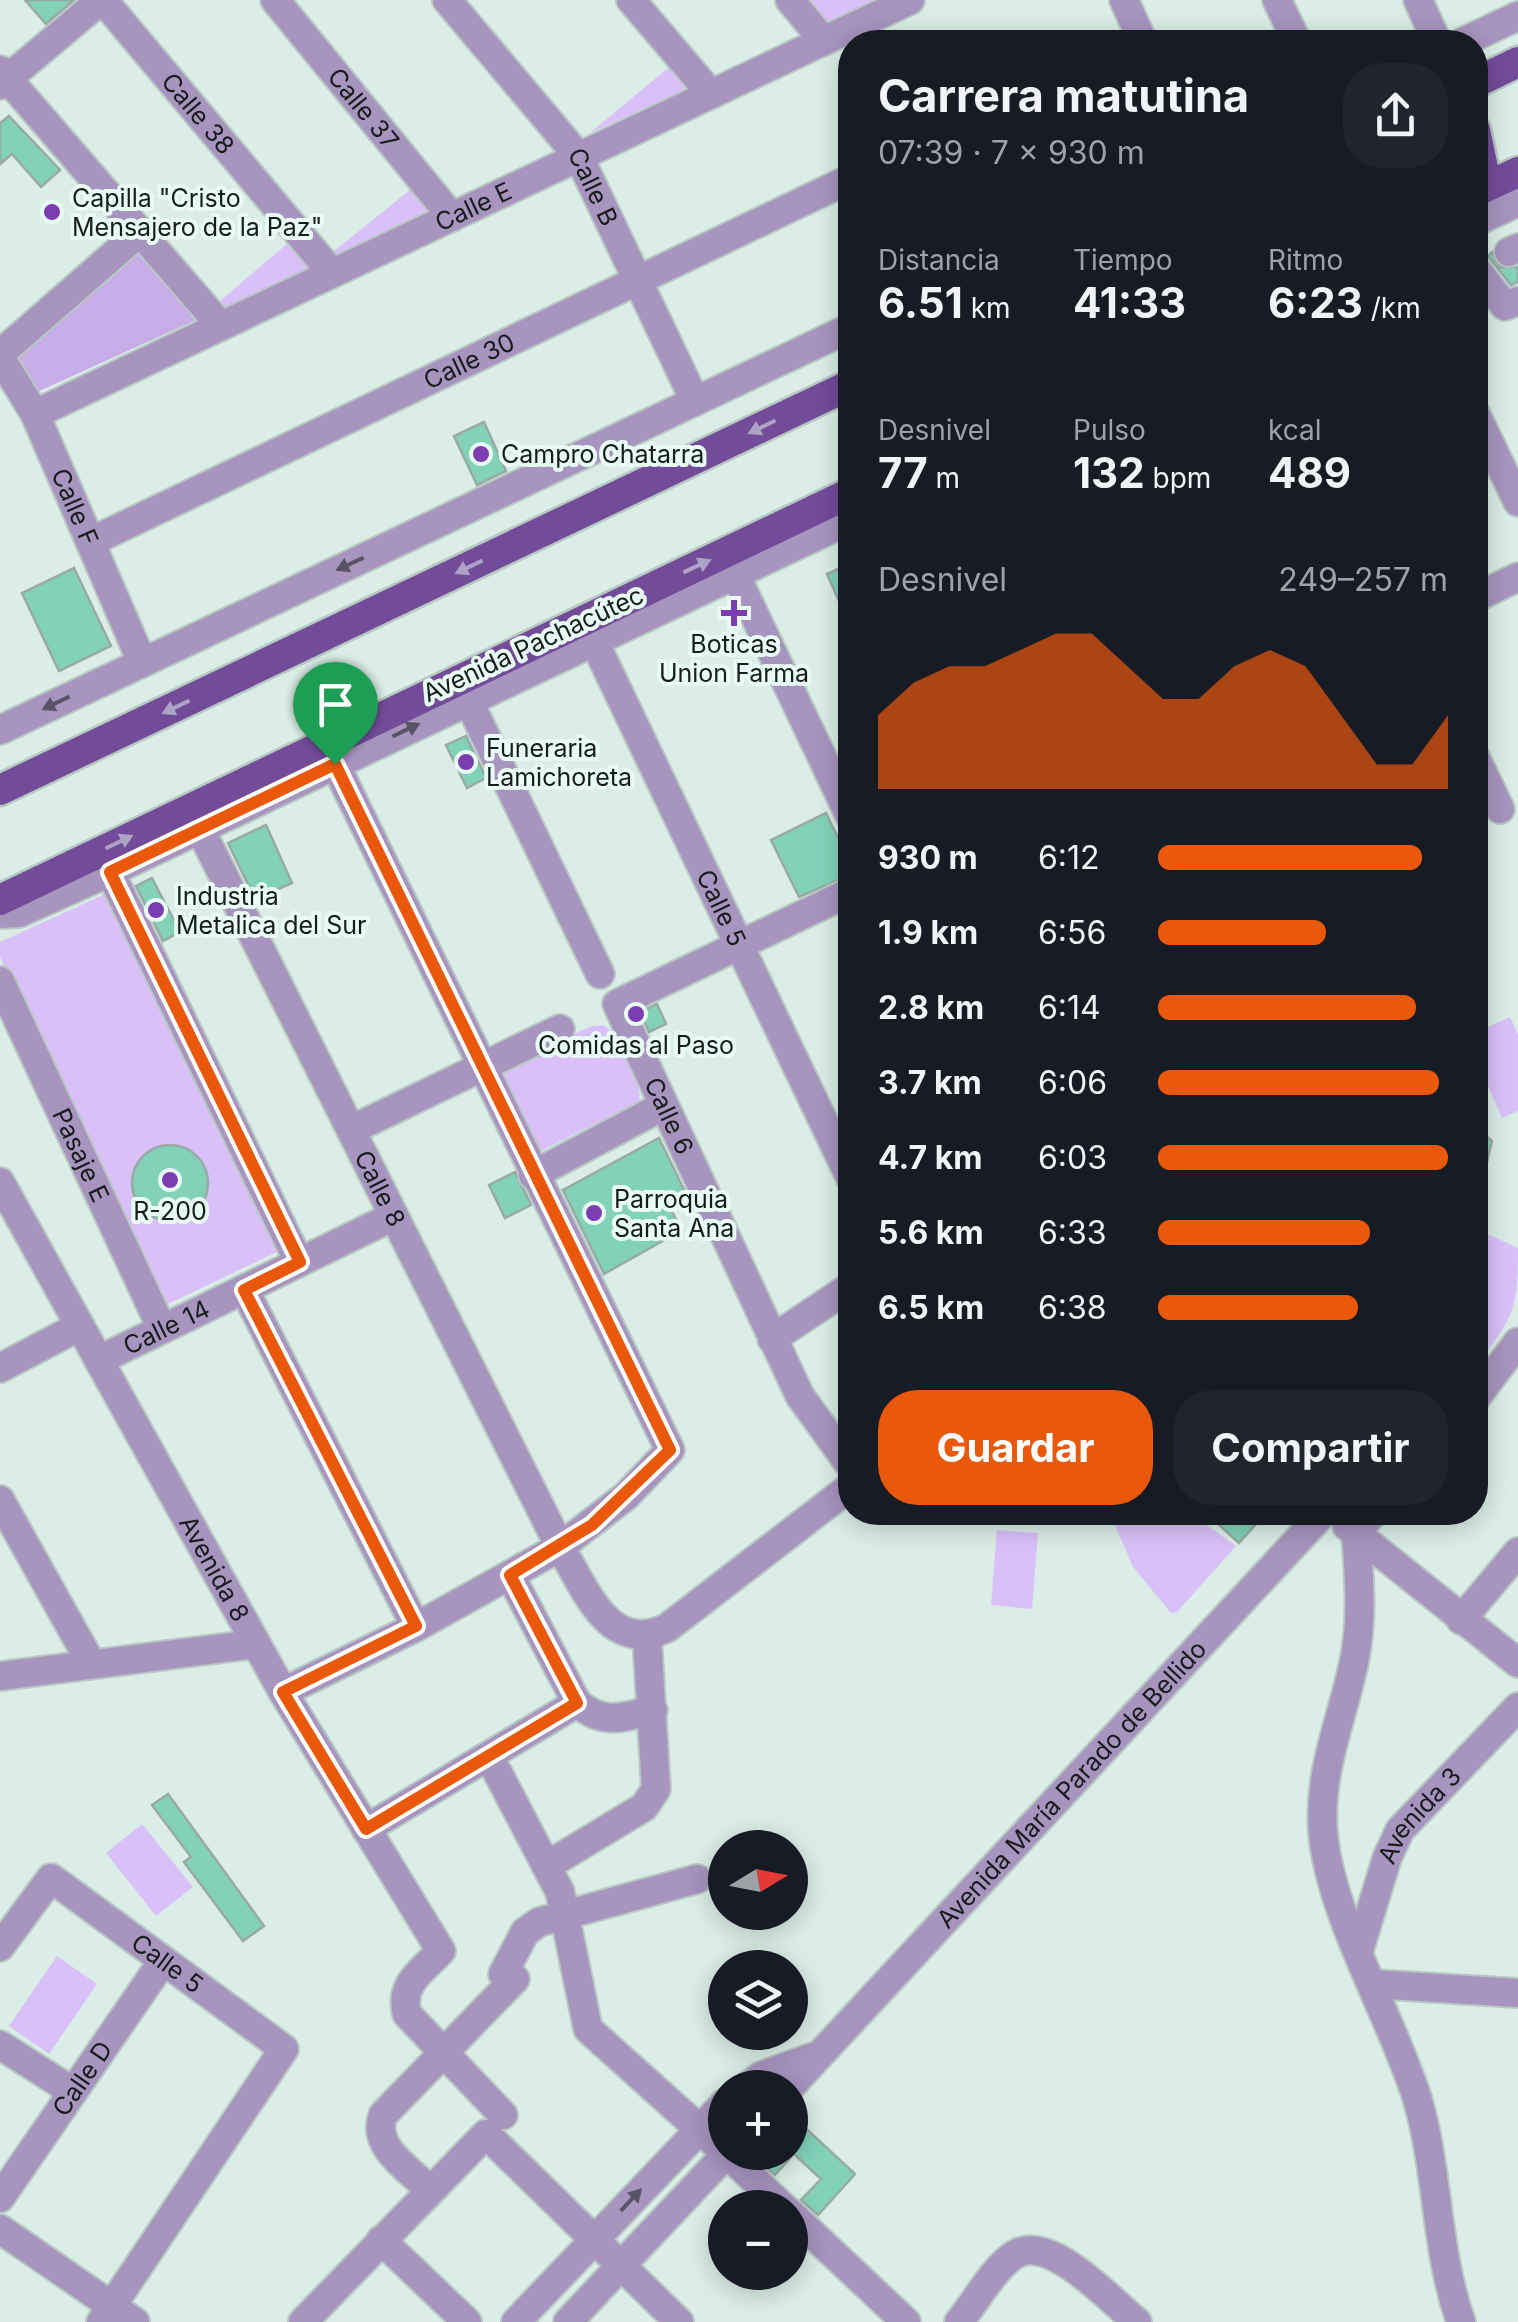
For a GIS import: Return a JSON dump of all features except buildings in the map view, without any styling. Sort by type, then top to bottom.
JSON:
[{"type":"main road","points":[[1488,76],[1518,62]]},
{"type":"main road","points":[[1488,186],[1518,172]]},
{"type":"main road","points":[[0,790],[838,391]]},
{"type":"main road","name":"Avenida Pachacútec","points":[[0,900],[838,498]]},
{"type":"street","points":[[102,0],[3,78],[221,326]]},
{"type":"street","name":"Calle 38","points":[[102,0],[332,273]]},
{"type":"street","name":"Calle 37","points":[[275,0],[452,216]]},
{"type":"street","name":"Calle B","points":[[447,0],[580,156],[696,402]]},
{"type":"street","points":[[631,0],[711,94]]},
{"type":"street","points":[[790,0],[824,41]]},
{"type":"street","name":"Calle E","points":[[847,30],[910,0]]},
{"type":"street","points":[[1124,0],[1137,30]]},
{"type":"street","points":[[1276,0],[1291,30]]},
{"type":"street","points":[[1418,0],[1432,30]]},
{"type":"street","points":[[1488,30],[1518,16]]},
{"type":"street","name":"Calle E","points":[[35,414],[838,34]]},
{"type":"street","name":"Calle 30","points":[[90,542],[838,185]]},
{"type":"street","points":[[1488,218],[1517,208]]},
{"type":"street","points":[[0,355],[140,231]]},
{"type":"street","points":[[1492,259],[1505,306],[1518,301]]},
{"type":"street","points":[[0,730],[838,334]]},
{"type":"street","name":"Calle F","points":[[0,355],[35,414],[142,662]]},
{"type":"street","points":[[1488,440],[1518,502]]},
{"type":"street","name":"Avenida Pachacútec","points":[[0,914],[20,913],[110,872],[838,526]]},
{"type":"street","points":[[735,574],[838,791]]},
{"type":"street","points":[[1488,592],[1518,577]]},
{"type":"street","name":"Calle 5","points":[[593,639],[838,1152]]},
{"type":"street","points":[[468,700],[600,974]]},
{"type":"street","points":[[283,1692],[416,1626],[560,1547],[626,1496],[670,1450],[335,764]]},
{"type":"street","points":[[1488,784],[1500,809]]},
{"type":"street","name":"Calle 8","points":[[200,829],[560,1547],[606,1621],[626,1634],[647,1637]]},
{"type":"street","points":[[110,872],[300,1262]]},
{"type":"street","points":[[738,946],[838,898]]},
{"type":"street","name":"Calle 6","points":[[738,946],[617,1004],[772,1340],[800,1396],[838,1448]]},
{"type":"street","name":"Pasaje E","points":[[0,982],[162,1330]]},
{"type":"street","points":[[351,1130],[560,1029]]},
{"type":"street","points":[[533,1176],[662,1106]]},
{"type":"street","name":"Avenida 8","points":[[0,1182],[283,1692],[441,1951],[409,1984],[403,1998],[407,2014],[443,2053]]},
{"type":"street","name":"Calle 14","points":[[99,1360],[394,1216]]},
{"type":"street","points":[[244,1290],[416,1626]]},
{"type":"street","points":[[772,1340],[838,1295]]},
{"type":"street","points":[[0,1368],[80,1326]]},
{"type":"street","points":[[1488,1382],[1518,1342]]},
{"type":"street","points":[[548,1865],[644,1807],[656,1789],[647,1637],[667,1628],[838,1497]]},
{"type":"street","points":[[4,1515],[91,1663]]},
{"type":"street","name":"Avenida María Parado de Bellido","points":[[805,2070],[1315,1525]]},
{"type":"street","points":[[1365,1525],[1359,1633],[1328,1750],[1323,1835],[1359,1950],[1416,2098],[1427,2142],[1438,2240],[1461,2322]]},
{"type":"street","points":[[1367,1525],[1461,1620],[1518,1663]]},
{"type":"street","points":[[1461,1620],[1518,1552]]},
{"type":"street","points":[[510,1575],[577,1703],[592,1715],[613,1721],[653,1710]]},
{"type":"street","points":[[0,1676],[256,1644]]},
{"type":"street","points":[[366,1829],[577,1703]]},
{"type":"street","name":"Avenida 3","points":[[1359,1950],[1400,1830],[1518,1708]]},
{"type":"street","points":[[489,1756],[548,1865],[566,1912],[588,2028],[708,2137]]},
{"type":"street","name":"Calle 5","points":[[0,1948],[51,1878],[284,2049],[116,2317]]},
{"type":"street","points":[[430,2190],[380,2141],[378,2128],[383,2115],[509,1976],[525,1932],[566,1912],[697,1879]]},
{"type":"street","name":"Calle D","points":[[0,2198],[163,1961]]},
{"type":"street","points":[[1373,1984],[1518,1993]]},
{"type":"street","points":[[0,2045],[72,2091]]},
{"type":"street","points":[[443,2053],[494,2124],[593,2240],[678,2322]]},
{"type":"street","name":"Avenida María Parado de Bellido","points":[[778,2070],[819,2055]]},
{"type":"street","points":[[516,2322],[708,2119]]},
{"type":"street","points":[[303,2322],[494,2124]]},
{"type":"street","points":[[568,2322],[710,2170]]},
{"type":"street","points":[[744,2170],[765,2190]]},
{"type":"street","points":[[0,2229],[116,2317]]},
{"type":"street","points":[[808,2230],[906,2322]]},
{"type":"street","points":[[382,2240],[467,2322]]},
{"type":"street","points":[[959,2322],[1014,2255],[1036,2248],[1056,2255],[1137,2322]]},
{"type":"shaded area","points":[[798,0],[888,0],[823,29]]},
{"type":"shaded area","points":[[668,68],[686,89],[590,133]]},
{"type":"shaded area","points":[[416,185],[439,215],[341,263],[333,252]]},
{"type":"shaded area","points":[[295,237],[321,270],[220,319],[213,307]]},
{"type":"shaded area","points":[[134,246],[198,319],[35,393],[9,353]]},
{"type":"shaded area","points":[[105,894],[281,1250],[164,1306],[0,957],[0,942]]},
{"type":"shaded area","points":[[1510,1017],[1518,1034],[1518,1111],[1502,1118],[1488,1086],[1488,1027]]},
{"type":"shaded area","points":[[604,1025],[629,1060],[638,1083],[639,1101],[539,1152],[497,1068],[592,1026]]},
{"type":"shaded area","points":[[1488,1234],[1518,1248],[1514,1301],[1488,1350]]},
{"type":"shaded area","points":[[1115,1525],[1206,1525],[1236,1546],[1177,1612],[1171,1613],[1133,1567]]},
{"type":"shaded area","points":[[997,1530],[1038,1533],[1032,1609],[991,1605]]},
{"type":"shaded area","points":[[142,1824],[193,1887],[156,1916],[106,1853]]},
{"type":"shaded area","points":[[57,1956],[97,1984],[49,2054],[9,2026]]},
{"type":"place","name":"Capilla \"Cristo Mensajero de la Paz\"","points":[[52,212]]},
{"type":"place","name":"Campro Chatarra","points":[[481,454]]},
{"type":"place","name":"Boticas Union Farma","points":[[734,613]]},
{"type":"place","name":"Funeraria Lamichoreta","points":[[466,762]]},
{"type":"place","name":"Industria Metalica del Sur","points":[[156,910]]},
{"type":"place","name":"Comidas al Paso","points":[[636,1014]]},
{"type":"place","name":"R-200","points":[[170,1180]]},
{"type":"place","name":"Parroquia Santa Ana","points":[[594,1213]]},
{"type":"route","points":[[335,764],[670,1450],[592,1525],[510,1575],[577,1703],[366,1829],[283,1692],[416,1626],[244,1290],[300,1262],[110,872],[335,764]]}]
